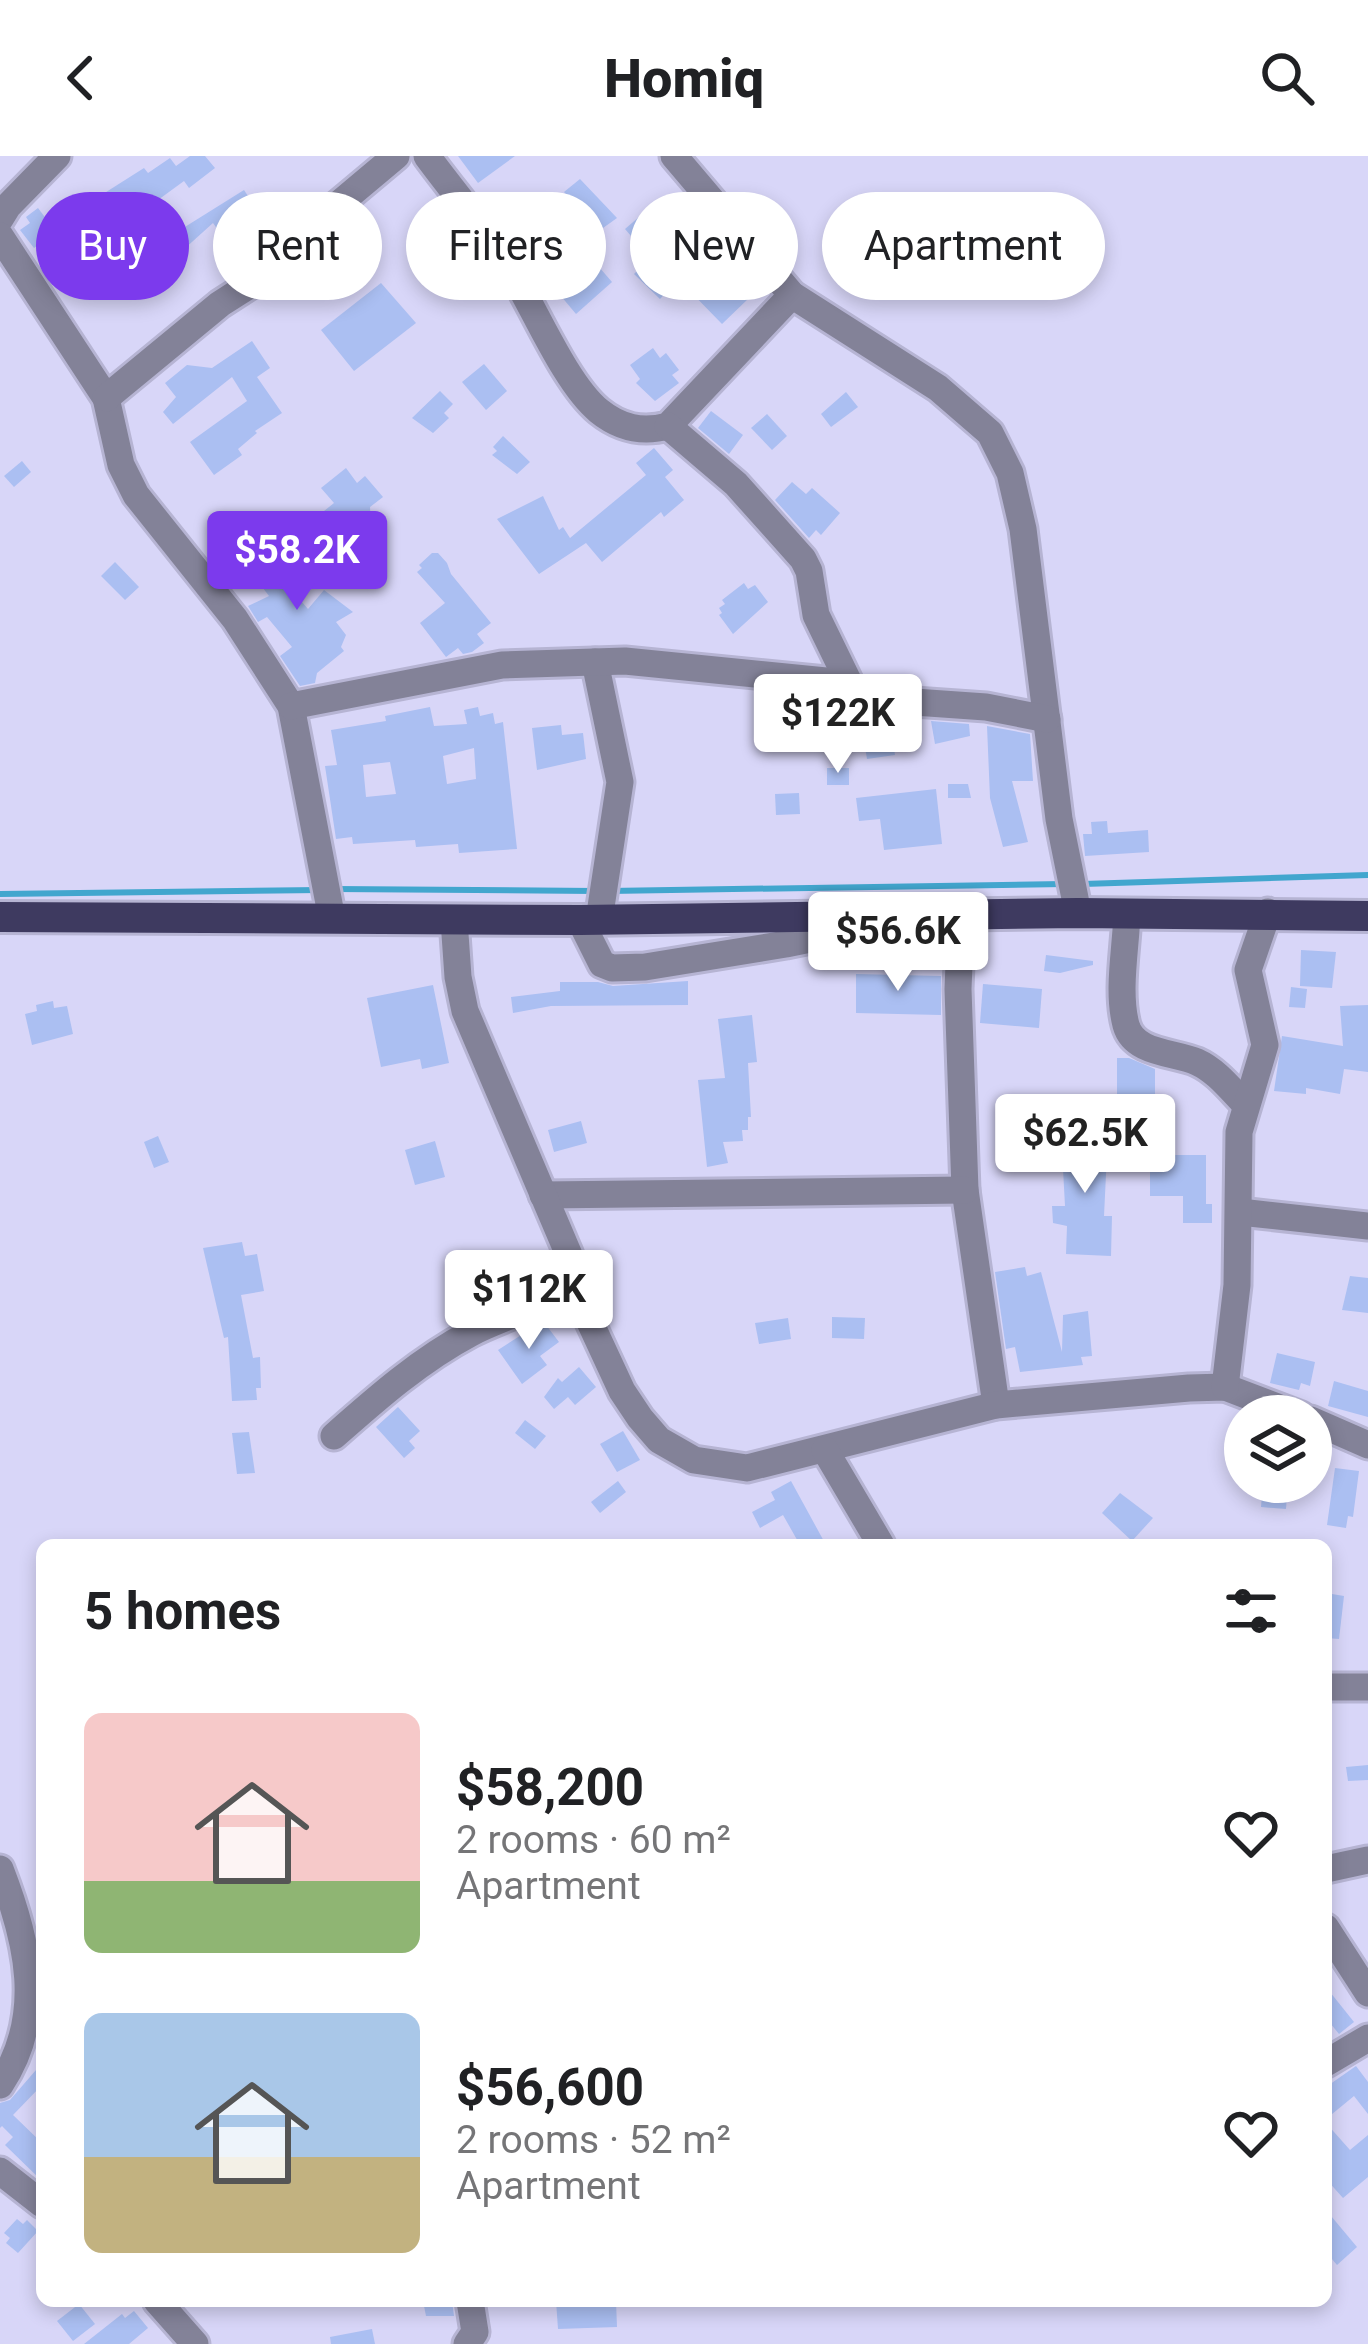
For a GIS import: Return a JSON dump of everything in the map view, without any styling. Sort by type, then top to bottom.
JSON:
[{"type":"main road","points":[[0,916],[454,920],[1268,912],[1368,916]]},
{"type":"street","points":[[0,220],[57,156]]},
{"type":"street","points":[[106,398],[220,304],[304,250],[328,213],[396,156]]},
{"type":"street","points":[[427,156],[509,267],[547,338],[594,408],[618,425],[648,431],[668,426],[788,300]]},
{"type":"street","points":[[674,156],[704,192]]},
{"type":"street","points":[[0,236],[106,398],[121,465],[136,495],[235,619],[291,706],[332,919]]},
{"type":"street","points":[[798,300],[938,388],[989,434],[1010,473],[1023,529],[1059,819],[1078,913]]},
{"type":"street","points":[[668,426],[736,484],[803,559],[816,615],[846,682],[861,697],[986,707],[1047,719]]},
{"type":"street","points":[[291,706],[502,665],[626,661],[846,682]]},
{"type":"street","points":[[595,662],[620,782],[590,920],[602,964],[612,968],[675,963],[786,944],[824,936],[866,916]]},
{"type":"street","points":[[1226,1387],[1240,1212],[1239,1132],[1265,1045],[1248,970],[1268,912]]},
{"type":"street","points":[[1127,913],[1124,999],[1132,1038],[1215,1073],[1246,1105]]},
{"type":"street","points":[[961,915],[958,989],[964,1190],[996,1405]]},
{"type":"street","points":[[454,920],[466,1012],[556,1204],[570,1279],[622,1391],[659,1440],[694,1460],[747,1468],[996,1405],[1226,1387],[1246,1395]]},
{"type":"street","points":[[556,1204],[964,1190]]},
{"type":"street","points":[[1240,1212],[1368,1226]]},
{"type":"street","points":[[334,1436],[400,1378],[469,1334],[550,1297],[570,1279]]},
{"type":"street","points":[[1332,1429],[1368,1445]]},
{"type":"street","points":[[825,1450],[877,1539]]},
{"type":"street","points":[[1332,1687],[1368,1687]]},
{"type":"street","points":[[1332,1868],[1368,1860]]},
{"type":"street","points":[[0,1869],[26,1947],[30,1978],[20,2049],[0,2085]]},
{"type":"street","points":[[1332,1937],[1368,1994]]},
{"type":"street","points":[[1332,2059],[1368,2038]]},
{"type":"street","points":[[0,2171],[36,2199]]},
{"type":"street","points":[[162,2307],[195,2344]]},
{"type":"street","points":[[467,2344],[475,2332],[471,2307]]},
{"type":"building","points":[[190,156],[205,156],[215,168],[189,188],[184,181],[169,192],[106,192],[170,158],[176,166]]},
{"type":"building","points":[[458,156],[515,156],[478,183]]},
{"type":"building","points":[[580,179],[592,192],[564,192]]},
{"type":"building","points":[[606,206],[617,218],[606,226]]},
{"type":"building","points":[[213,209],[213,223],[189,245],[189,224]]},
{"type":"building","points":[[36,210],[34,248],[20,230],[30,223],[26,217]]},
{"type":"building","points":[[382,284],[416,323],[354,371],[321,330],[359,300],[382,300]]},
{"type":"building","points":[[564,300],[592,300],[576,314]]},
{"type":"building","points":[[699,300],[747,300],[722,324]]},
{"type":"building","points":[[252,341],[270,368],[257,377],[282,413],[255,431],[238,449],[242,455],[214,475],[190,442],[247,401],[232,377],[173,424],[163,412],[176,397],[165,383],[187,365],[212,368]]},
{"type":"building","points":[[653,348],[660,358],[666,353],[679,370],[672,375],[679,383],[655,401],[636,383],[640,379],[630,365]]},
{"type":"building","points":[[484,364],[507,391],[486,410],[462,382]]},
{"type":"building","points":[[440,391],[453,404],[444,413],[449,418],[433,433],[412,418]]},
{"type":"building","points":[[846,392],[858,407],[831,427],[821,414]]},
{"type":"building","points":[[711,411],[743,435],[729,454],[698,428]]},
{"type":"building","points":[[767,414],[787,436],[772,450],[751,428]]},
{"type":"building","points":[[503,436],[530,462],[517,474],[492,455]]},
{"type":"building","points":[[654,448],[673,470],[665,477],[684,500],[664,517],[661,512],[602,562],[586,543],[539,574],[497,519],[543,496],[559,530],[563,527],[570,538],[646,475],[636,463]]},
{"type":"building","points":[[22,461],[31,472],[14,487],[4,476]]},
{"type":"building","points":[[346,468],[357,483],[365,476],[383,497],[370,507],[371,527],[379,541],[357,553],[352,546],[326,564],[316,549],[341,532],[324,511],[334,503],[321,488]]},
{"type":"building","points":[[792,482],[806,494],[812,488],[840,513],[821,535],[816,530],[809,538],[775,500]]},
{"type":"building","points":[[281,535],[289,547],[297,542],[305,554],[278,574],[308,609],[324,590],[353,612],[336,622],[346,635],[344,651],[317,673],[315,683],[300,686],[280,656],[292,647],[267,617],[258,622],[248,606],[269,596],[241,559]]},
{"type":"building","points":[[432,553],[447,563],[491,623],[477,634],[484,643],[472,652],[463,654],[458,648],[446,657],[420,623],[445,603],[417,572]]},
{"type":"building","points":[[115,562],[139,587],[125,600],[101,576]]},
{"type":"building","points":[[744,583],[748,589],[755,585],[768,602],[733,634],[719,608]]},
{"type":"building","points":[[430,707],[434,726],[467,724],[464,710],[478,707],[480,716],[493,713],[495,724],[503,722],[517,849],[459,853],[458,844],[416,847],[415,840],[353,844],[352,837],[336,839],[325,766],[337,765],[331,730],[386,721],[385,716]],"holes":[[[474,748],[476,779],[447,784],[443,756]],[[390,762],[396,794],[366,797],[363,765]]]},
{"type":"building","points":[[860,717],[889,718],[895,755],[867,759]]},
{"type":"building","points":[[931,721],[969,724],[970,736],[935,744]]},
{"type":"building","points":[[561,725],[562,735],[583,733],[586,759],[537,770],[532,728]]},
{"type":"building","points":[[987,726],[1030,734],[1033,781],[1012,781],[1028,842],[1003,847],[990,798]]},
{"type":"building","points":[[827,768],[849,768],[849,785],[827,785]]},
{"type":"building","points":[[948,784],[968,784],[971,798],[948,798]]},
{"type":"building","points":[[936,789],[942,844],[884,850],[880,819],[859,821],[856,798]]},
{"type":"building","points":[[799,793],[800,814],[776,815],[775,794]]},
{"type":"building","points":[[1107,821],[1108,833],[1148,830],[1149,852],[1085,856],[1083,834],[1092,834],[1091,822]]},
{"type":"building","points":[[1301,950],[1336,952],[1332,988],[1300,986]]},
{"type":"building","points":[[1046,955],[1093,961],[1093,965],[1060,973],[1044,971]]},
{"type":"building","points":[[856,974],[941,976],[941,1015],[856,1013]]},
{"type":"building","points":[[688,981],[688,1005],[551,1006],[513,1013],[511,997],[560,991],[560,982],[613,986]]},
{"type":"building","points":[[983,984],[1042,989],[1039,1028],[980,1023]]},
{"type":"building","points":[[433,985],[449,1063],[422,1069],[420,1059],[381,1067],[367,998]]},
{"type":"building","points":[[1291,987],[1307,989],[1305,1008],[1289,1007]]},
{"type":"building","points":[[53,1001],[54,1008],[67,1006],[73,1034],[32,1045],[25,1014]]},
{"type":"building","points":[[1368,1005],[1368,1072],[1344,1069],[1340,1094],[1306,1088],[1306,1094],[1274,1091],[1282,1036],[1343,1046],[1340,1006]]},
{"type":"building","points":[[752,1015],[757,1062],[748,1063],[748,1130],[742,1130],[743,1141],[723,1142],[728,1163],[707,1167],[698,1080],[725,1078],[718,1019]]},
{"type":"building","points":[[1117,1058],[1155,1069],[1155,1098],[1117,1098]]},
{"type":"building","points":[[581,1121],[587,1143],[554,1152],[548,1130]]},
{"type":"building","points":[[1070,1131],[1108,1133],[1104,1216],[1112,1216],[1111,1256],[1066,1254],[1067,1226],[1053,1223],[1052,1206],[1065,1206],[1062,1150],[1069,1150]]},
{"type":"building","points":[[158,1136],[169,1162],[154,1168],[144,1142]]},
{"type":"building","points":[[435,1141],[445,1177],[415,1185],[405,1150]]},
{"type":"building","points":[[1150,1155],[1206,1155],[1206,1204],[1212,1204],[1212,1223],[1183,1223],[1183,1196],[1150,1196]]},
{"type":"building","points":[[242,1242],[245,1256],[257,1254],[264,1291],[241,1295],[253,1358],[260,1357],[261,1388],[256,1388],[257,1400],[232,1401],[228,1337],[224,1338],[203,1248]]},
{"type":"building","points":[[1025,1267],[1027,1276],[1041,1272],[1062,1352],[1063,1315],[1088,1311],[1092,1356],[1081,1357],[1083,1365],[1020,1372],[1015,1347],[1006,1349],[995,1272]]},
{"type":"building","points":[[1350,1276],[1368,1278],[1368,1313],[1342,1310]]},
{"type":"building","points":[[490,1284],[493,1303],[448,1319],[445,1289]]},
{"type":"building","points":[[832,1317],[865,1318],[864,1339],[832,1338]]},
{"type":"building","points":[[788,1318],[791,1339],[759,1344],[755,1323]]},
{"type":"building","points":[[543,1321],[559,1342],[540,1356],[547,1365],[522,1384],[498,1350]]},
{"type":"building","points":[[1277,1353],[1315,1362],[1310,1386],[1301,1383],[1299,1390],[1270,1383]]},
{"type":"building","points":[[579,1367],[596,1387],[575,1405],[568,1397],[554,1409],[544,1397],[558,1378],[562,1382]]},
{"type":"building","points":[[1334,1381],[1368,1391],[1368,1417],[1332,1407]]},
{"type":"building","points":[[398,1407],[420,1431],[409,1441],[415,1448],[404,1458],[376,1427]]},
{"type":"building","points":[[525,1420],[546,1436],[535,1449],[515,1433]]},
{"type":"building","points":[[623,1431],[640,1460],[617,1472],[600,1444]]},
{"type":"building","points":[[249,1432],[255,1473],[237,1474],[232,1433]]},
{"type":"building","points":[[1335,1468],[1359,1471],[1353,1517],[1348,1516],[1346,1528],[1327,1525]]},
{"type":"building","points":[[618,1481],[626,1492],[600,1513],[591,1502]]},
{"type":"building","points":[[791,1481],[823,1539],[797,1539],[783,1515],[760,1528],[752,1512],[775,1500],[771,1492]]},
{"type":"building","points":[[1120,1493],[1153,1518],[1130,1539],[1102,1513]]},
{"type":"building","points":[[1261,1503],[1286,1503],[1286,1509],[1261,1507]]},
{"type":"building","points":[[1332,1594],[1344,1596],[1339,1639],[1332,1638]]},
{"type":"building","points":[[1368,1765],[1368,1780],[1348,1781],[1346,1767]]},
{"type":"building","points":[[1332,1994],[1354,2022],[1339,2034],[1332,2025]]},
{"type":"building","points":[[1356,2066],[1368,2082],[1368,2114],[1354,2096],[1332,2114],[1332,2083]]},
{"type":"building","points":[[36,2070],[36,2091],[13,2115],[36,2137],[36,2175],[5,2145],[13,2137],[0,2128],[0,2103],[10,2100]]},
{"type":"building","points":[[1332,2130],[1350,2150],[1368,2135],[1368,2177],[1343,2198],[1332,2186]]},
{"type":"building","points":[[1332,2217],[1357,2247],[1337,2265],[1332,2259]]},
{"type":"building","points":[[17,2219],[23,2224],[27,2220],[36,2229],[18,2253],[6,2243],[10,2238],[4,2233]]},
{"type":"building","points":[[81,2307],[95,2324],[73,2341],[57,2321]]},
{"type":"building","points":[[424,2307],[453,2307],[454,2316],[426,2316]]},
{"type":"building","points":[[556,2307],[616,2307],[617,2327],[558,2329]]},
{"type":"building","points":[[134,2311],[148,2328],[129,2344],[84,2344],[122,2314],[125,2318]]},
{"type":"building","points":[[372,2329],[375,2344],[331,2344],[330,2337]]},
{"type":"waterway","points":[[1083,884],[1368,875]]},
{"type":"waterway","points":[[609,891],[1064,884]]},
{"type":"waterway","points":[[334,889],[596,891]]},
{"type":"waterway","points":[[0,894],[320,890]]}]
